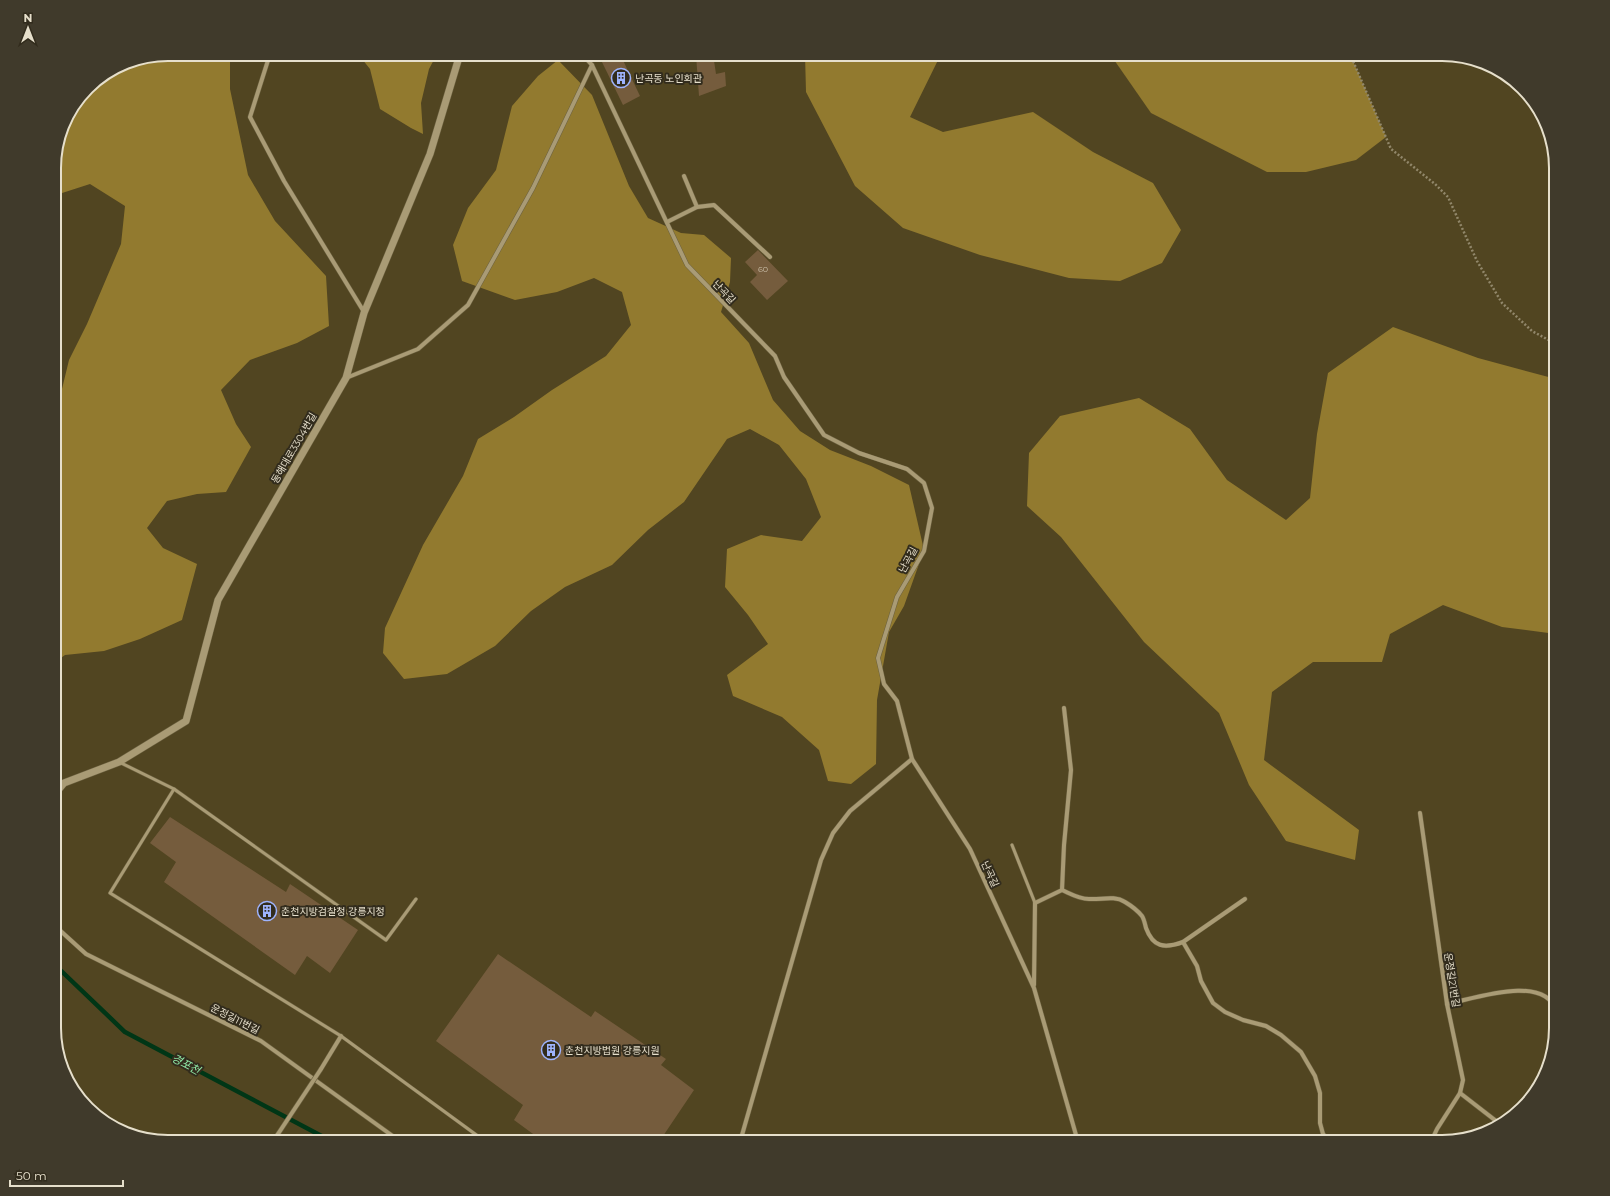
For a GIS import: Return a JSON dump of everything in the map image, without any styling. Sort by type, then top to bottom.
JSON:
[{"type":"street","points":[[268,61],[250,116],[284,181],[364,313]]},
{"type":"street","name":"동해대로3304번길","points":[[61,787],[64,783],[119,762],[186,722],[218,600],[346,378],[364,313],[430,154],[458,61]]},
{"type":"street","name":"난곡길","points":[[588,61],[592,65],[687,264],[776,356],[784,377],[824,435],[859,453],[907,469],[924,483],[932,508],[924,551],[897,597],[878,658],[884,684],[898,701],[912,759],[970,849],[1034,988],[1076,1135]]},
{"type":"street","points":[[346,378],[418,349],[468,305],[533,188],[592,65]]},
{"type":"street","points":[[684,176],[697,207]]},
{"type":"street","points":[[667,222],[697,207],[714,205],[770,258]]},
{"type":"street","points":[[1062,890],[1064,845],[1071,770],[1064,708]]},
{"type":"street","points":[[742,1135],[821,860],[833,833],[850,811],[912,759]]},
{"type":"street","name":"운정길21번길","points":[[1420,813],[1447,1004],[1463,1080],[1460,1093],[1434,1135]]},
{"type":"street","points":[[1034,988],[1035,903],[1062,890]]},
{"type":"street","points":[[1062,890],[1077,897],[1089,899],[1115,898],[1125,902],[1142,916],[1150,937],[1154,942],[1162,946],[1174,945],[1183,942],[1245,899]]},
{"type":"street","name":"운정길11번길","points":[[61,931],[86,954],[261,1041],[391,1135]]},
{"type":"street","points":[[1183,942],[1197,966],[1201,981],[1213,1003],[1226,1012],[1243,1020],[1271,1029],[1281,1035],[1301,1052],[1315,1076],[1320,1093],[1320,1123],[1324,1135]]},
{"type":"street","points":[[1447,1004],[1512,990],[1526,990],[1540,994],[1549,999]]},
{"type":"street","points":[[277,1135],[341,1036]]},
{"type":"street","points":[[1460,1093],[1495,1120]]},
{"type":"lane","points":[[119,762],[174,789],[386,940],[416,899]]},
{"type":"lane","points":[[174,789],[110,893],[341,1036],[476,1135]]},
{"type":"lane","points":[[1012,845],[1035,903]]},
{"type":"path","points":[[1353,61],[1391,149],[1435,184],[1448,197],[1477,261],[1502,303],[1532,331],[1549,340]]},
{"type":"shaded area","points":[[161,61],[230,61],[230,89],[248,175],[275,221],[326,276],[329,326],[297,343],[250,360],[221,390],[236,424],[251,447],[226,492],[197,494],[167,501],[147,528],[163,548],[197,564],[182,620],[140,639],[104,651],[65,655],[61,658],[61,393],[69,360],[87,324],[121,244],[125,206],[90,184],[61,193],[61,161],[69,127],[75,115],[92,92],[121,72],[147,63]]},
{"type":"shaded area","points":[[364,61],[433,61],[429,69],[421,103],[423,134],[380,109],[370,69]]},
{"type":"shaded area","points":[[557,61],[559,61],[592,95],[629,186],[648,218],[681,233],[704,235],[731,258],[730,282],[721,312],[749,343],[773,400],[800,431],[830,450],[871,466],[909,485],[924,550],[904,606],[889,632],[877,700],[876,764],[851,784],[828,781],[819,750],[782,717],[733,696],[727,675],[768,644],[748,615],[725,587],[727,549],[761,535],[802,541],[821,517],[806,479],[779,445],[750,429],[727,439],[684,502],[648,530],[612,565],[565,587],[531,611],[495,646],[447,674],[404,679],[383,653],[385,628],[423,545],[463,476],[478,439],[606,356],[631,325],[622,292],[594,278],[557,292],[515,300],[462,281],[453,245],[468,208],[496,170],[512,106],[538,76]]},
{"type":"shaded area","points":[[805,61],[938,61],[910,117],[943,132],[1033,112],[1093,152],[1153,183],[1181,230],[1162,263],[1120,281],[1069,278],[980,255],[903,228],[855,186],[806,92]]},
{"type":"shaded area","points":[[1115,61],[1353,61],[1386,137],[1356,160],[1306,172],[1267,172],[1151,113]]},
{"type":"shaded area","points":[[1393,327],[1478,358],[1549,377],[1549,633],[1502,627],[1443,605],[1390,634],[1382,662],[1313,662],[1272,692],[1264,760],[1359,830],[1355,860],[1286,841],[1249,785],[1219,713],[1144,642],[1061,537],[1027,506],[1029,453],[1060,416],[1139,398],[1190,429],[1227,480],[1286,520],[1310,498],[1317,434],[1328,373]]},
{"type":"building","name":"난곡동 노인회관","points":[[601,61],[623,61],[640,96],[623,105]]},
{"type":"building","points":[[696,61],[714,61],[716,74],[725,72],[726,86],[699,96]]},
{"type":"building","points":[[758,250],[788,281],[767,300],[750,282],[757,275],[745,262]]},
{"type":"building","name":"춘천지방검찰청 강릉지청","points":[[170,817],[286,892],[290,884],[358,930],[330,973],[307,956],[295,975],[164,882],[176,862],[150,843]]},
{"type":"building","name":"춘천지방법원 강릉지원","points":[[498,954],[591,1017],[595,1011],[666,1059],[661,1065],[694,1090],[664,1135],[534,1135],[514,1120],[523,1105],[436,1041]]},
{"type":"waterway","name":"경포천","points":[[61,971],[125,1032],[320,1135]]},
{"type":"place","name":"난곡동 노인회관","points":[[621,78]]},
{"type":"place","name":"춘천지방검찰청 강릉지청","points":[[267,911]]},
{"type":"place","name":"춘천지방법원 강릉지원","points":[[551,1050]]}]
